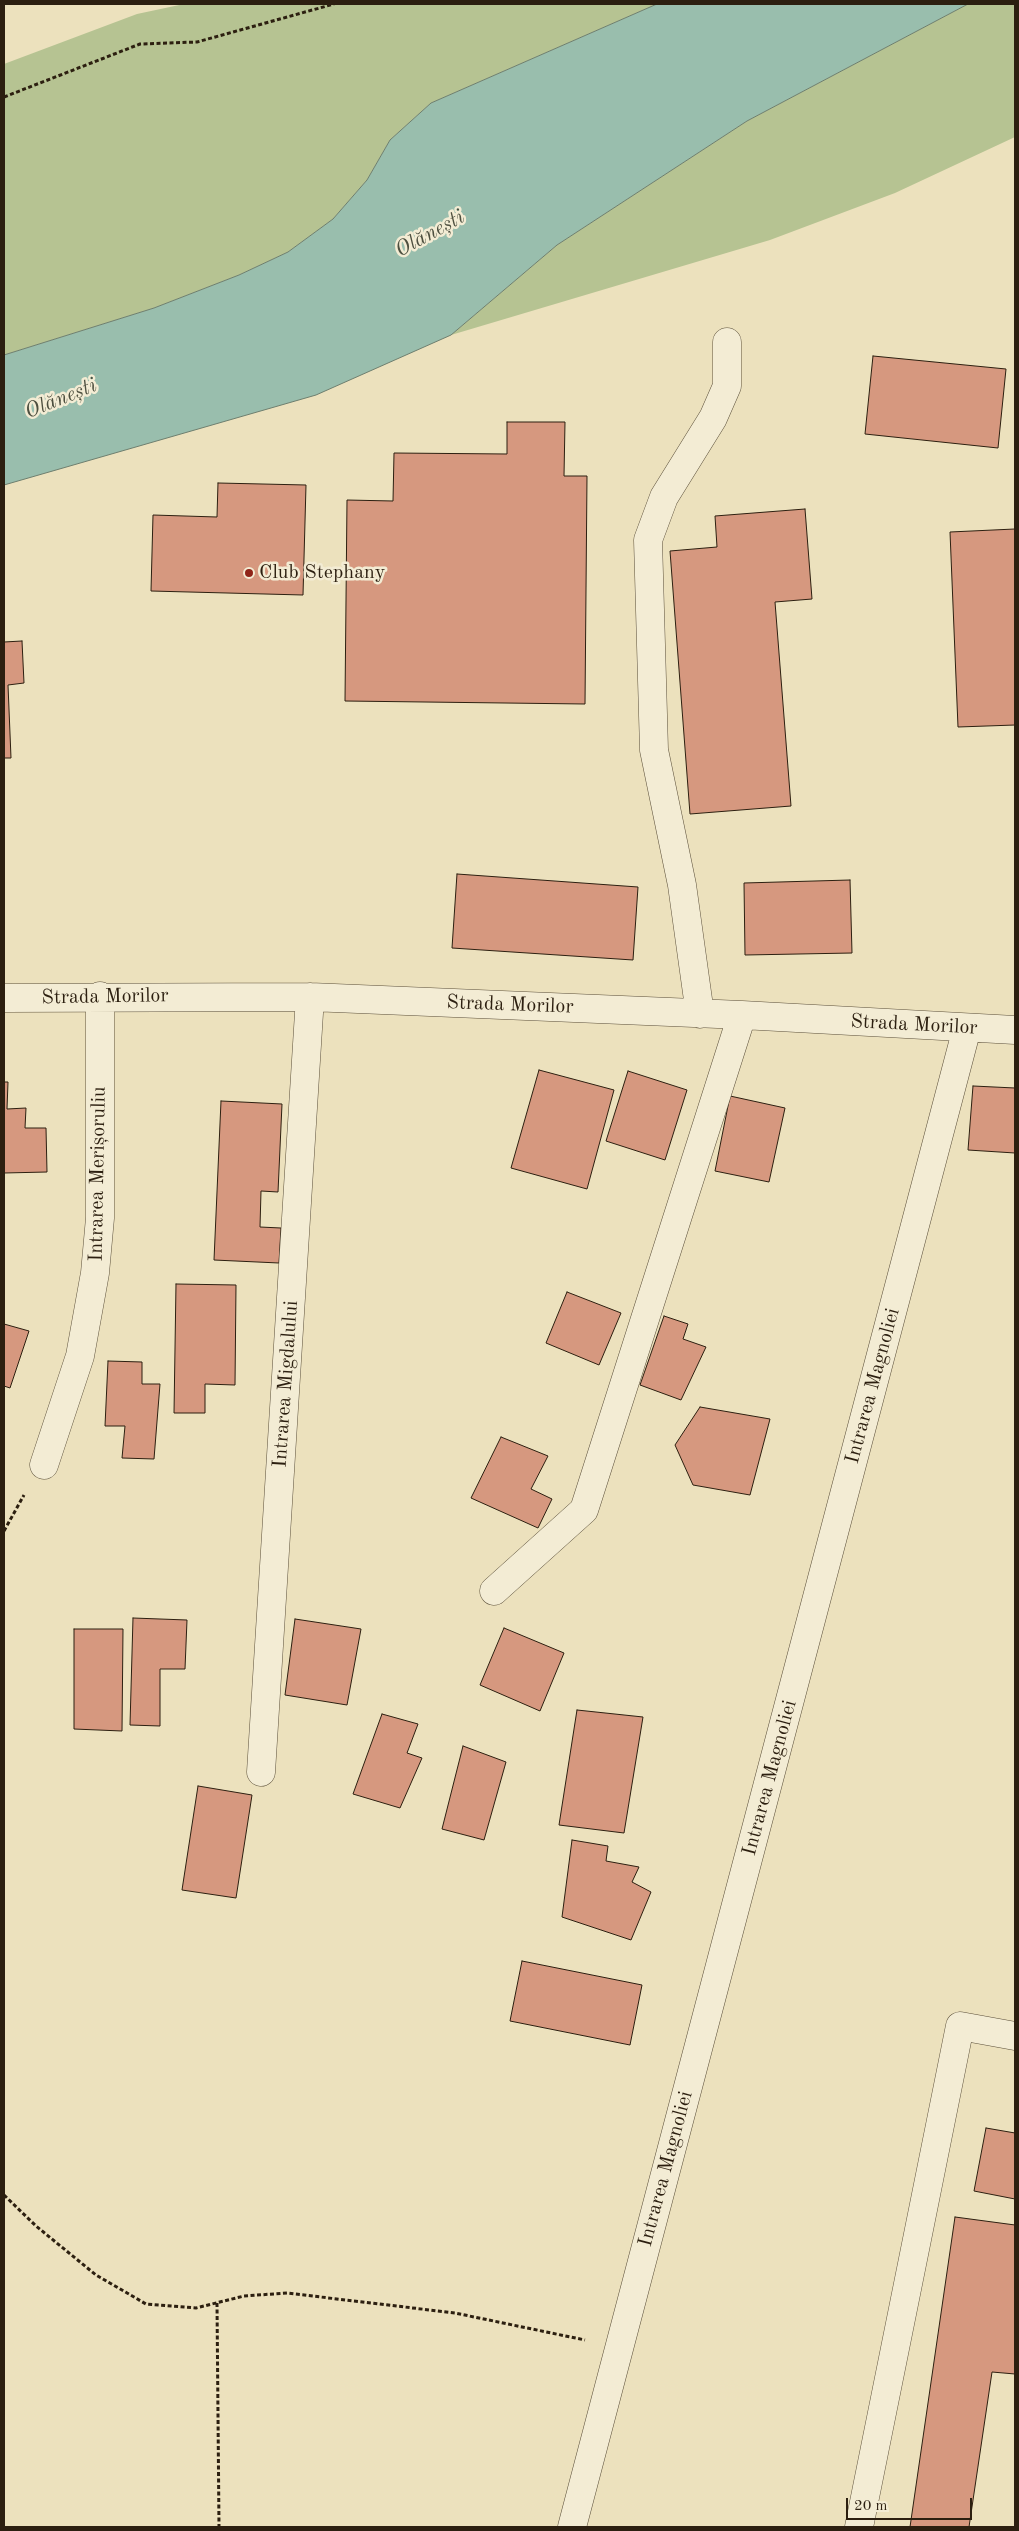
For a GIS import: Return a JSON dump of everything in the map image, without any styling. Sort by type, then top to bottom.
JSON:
[{"type":"street","points":[[700,1014],[682,885],[654,750],[648,540],[664,497],[713,418],[727,386],[727,342]]},
{"type":"street","name":"Strada Morilor","points":[[4,998],[100,996],[310,997],[742,1015],[1015,1030]]},
{"type":"street","name":"Intrarea Merișoruliu","points":[[44,1465],[80,1356],[95,1273],[100,1218],[100,996]]},
{"type":"street","name":"Intrarea Migdalului","points":[[261,1772],[310,997]]},
{"type":"street","points":[[494,1591],[584,1510],[742,1015]]},
{"type":"street","name":"Intrarea Magnoliei","points":[[572,2527],[967,1028]]},
{"type":"street","points":[[859,2527],[960,2026],[1015,2036]]},
{"type":"path","points":[[4,97],[140,44],[197,42],[334,4]]},
{"type":"path","points":[[4,1531],[44,1465]]},
{"type":"path","points":[[4,2195],[36,2226],[96,2275],[146,2304],[196,2308],[244,2296],[287,2292],[455,2313],[620,2347]]},
{"type":"path","points":[[217,2303],[219,2527]]},
{"type":"shaded area","points":[[184,4],[657,4],[431,103],[390,140],[367,180],[333,219],[288,252],[239,275],[154,308],[4,355],[4,64],[137,14]]},
{"type":"shaded area","points":[[968,4],[1015,4],[1015,137],[895,193],[770,240],[451,335],[557,245],[747,121]]},
{"type":"water","name":"Olănești","points":[[657,4],[968,4],[747,121],[557,245],[451,335],[316,395],[4,485],[4,355],[154,308],[239,275],[288,252],[333,219],[367,180],[390,140],[431,103]]},
{"type":"building","points":[[873,356],[1006,369],[998,448],[865,434]]},
{"type":"building","points":[[507,422],[565,422],[564,476],[587,476],[585,704],[345,701],[347,500],[393,501],[394,453],[507,454]]},
{"type":"building","points":[[218,483],[306,485],[303,595],[151,591],[153,515],[217,517]]},
{"type":"building","points":[[805,509],[812,599],[775,602],[791,806],[690,814],[670,551],[717,547],[715,516]]},
{"type":"building","points":[[1015,529],[1015,725],[958,727],[950,532]]},
{"type":"building","points":[[22,641],[24,683],[8,685],[11,758],[4,758],[4,642]]},
{"type":"building","points":[[457,874],[638,887],[633,960],[452,948]]},
{"type":"building","points":[[850,880],[852,953],[745,955],[744,883]]},
{"type":"building","points":[[539,1070],[614,1090],[587,1189],[511,1168]]},
{"type":"building","points":[[628,1071],[687,1090],[665,1160],[606,1141]]},
{"type":"building","points":[[4,1082],[8,1082],[7,1109],[26,1108],[25,1128],[46,1128],[47,1172],[4,1173]]},
{"type":"building","points":[[973,1086],[1015,1088],[1015,1153],[968,1150]]},
{"type":"building","points":[[730,1096],[785,1108],[769,1182],[715,1171]]},
{"type":"building","points":[[221,1101],[282,1104],[278,1192],[261,1191],[260,1227],[281,1228],[279,1263],[214,1260]]},
{"type":"building","points":[[176,1284],[236,1285],[235,1385],[205,1384],[205,1413],[174,1413]]},
{"type":"building","points":[[567,1292],[621,1313],[599,1365],[546,1343]]},
{"type":"building","points":[[664,1316],[688,1324],[683,1339],[706,1347],[681,1400],[640,1385]]},
{"type":"building","points":[[4,1324],[29,1331],[10,1388],[4,1386]]},
{"type":"building","points":[[108,1361],[142,1362],[142,1384],[160,1384],[154,1459],[122,1458],[125,1426],[105,1426]]},
{"type":"building","points":[[700,1407],[770,1419],[750,1495],[693,1485],[675,1445]]},
{"type":"building","points":[[501,1437],[548,1456],[531,1489],[552,1499],[538,1528],[471,1498]]},
{"type":"building","points":[[133,1618],[187,1620],[185,1669],[160,1669],[160,1726],[130,1725]]},
{"type":"building","points":[[295,1619],[361,1629],[347,1705],[285,1695]]},
{"type":"building","points":[[504,1628],[564,1653],[540,1711],[480,1685]]},
{"type":"building","points":[[74,1629],[123,1629],[122,1731],[74,1729]]},
{"type":"building","points":[[577,1710],[643,1717],[624,1833],[559,1825]]},
{"type":"building","points":[[382,1714],[418,1724],[407,1753],[422,1758],[400,1808],[353,1794]]},
{"type":"building","points":[[463,1746],[506,1762],[484,1840],[442,1829]]},
{"type":"building","points":[[198,1786],[252,1795],[236,1898],[182,1890]]},
{"type":"building","points":[[572,1840],[608,1846],[606,1861],[639,1867],[632,1882],[651,1892],[631,1940],[562,1917]]},
{"type":"building","points":[[522,1961],[642,1985],[630,2045],[510,2021]]},
{"type":"building","points":[[986,2128],[1015,2133],[1015,2199],[974,2191]]},
{"type":"building","points":[[955,2217],[1015,2225],[1015,2374],[992,2372],[969,2527],[910,2527]]},
{"type":"place","name":"Club Stephany","points":[[249,573]]}]
